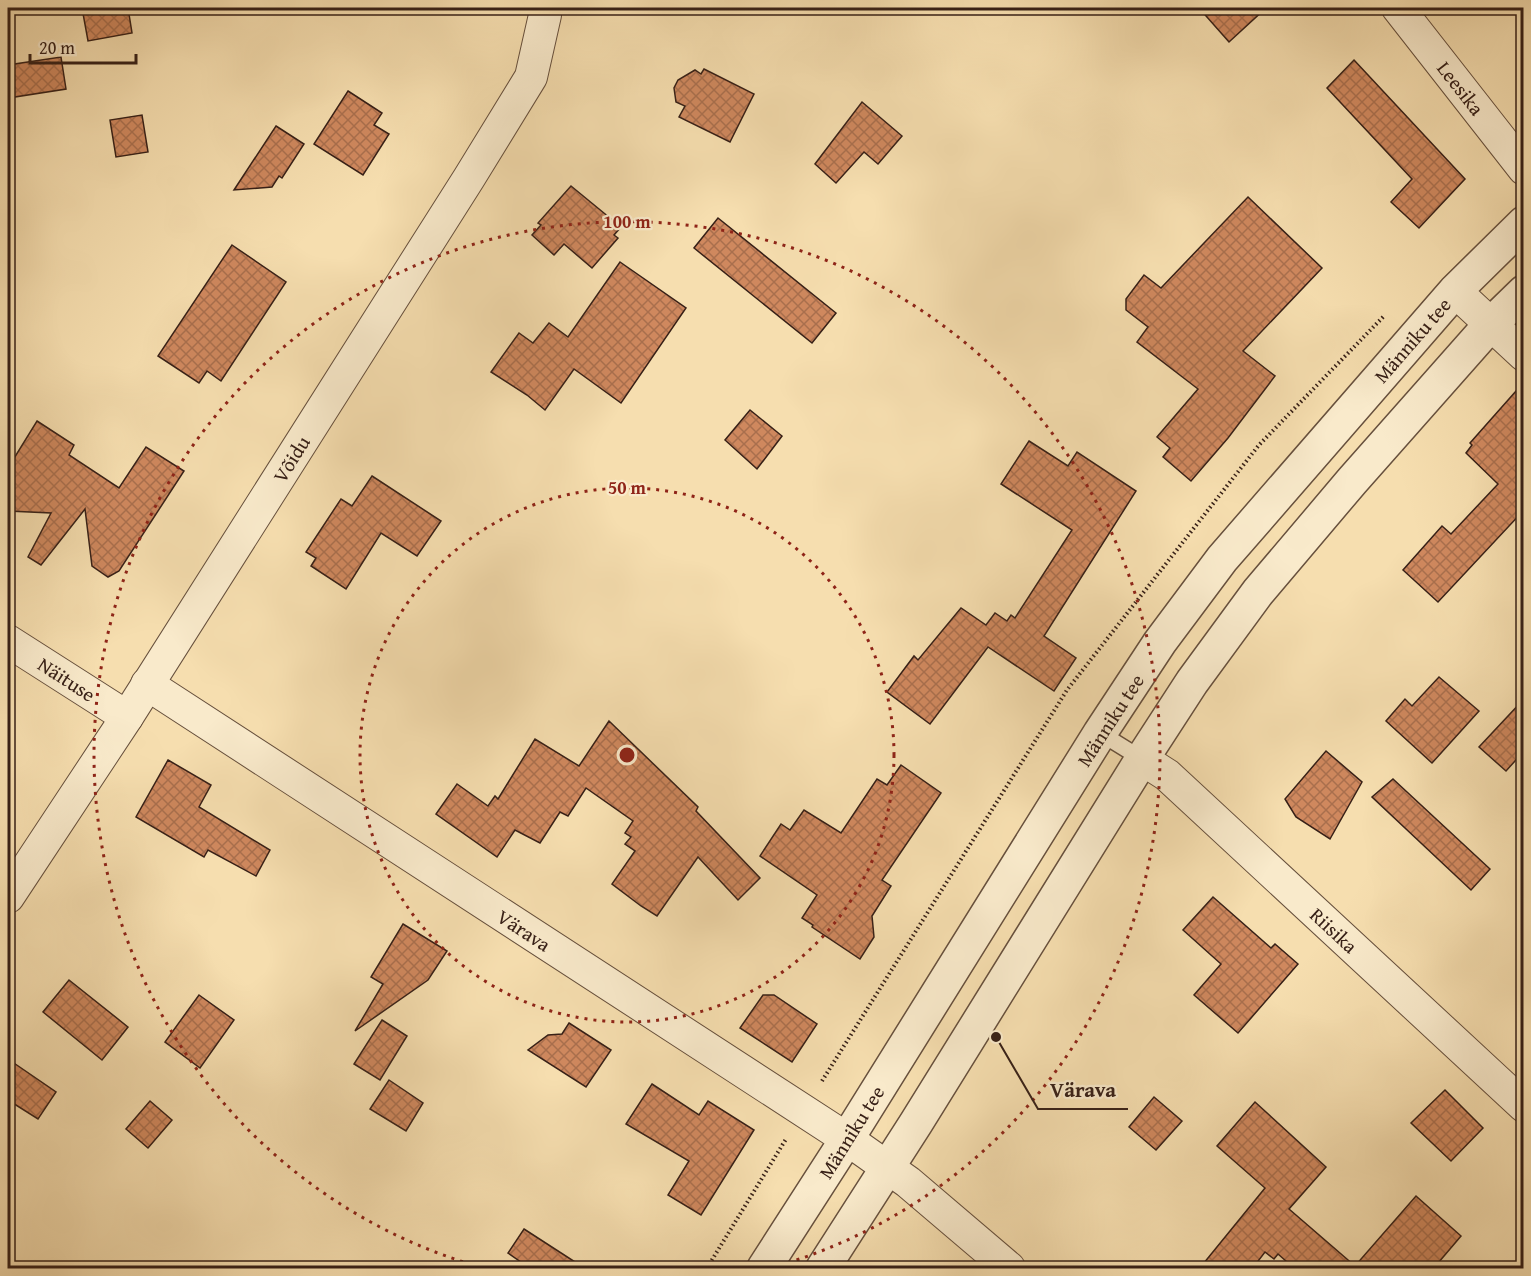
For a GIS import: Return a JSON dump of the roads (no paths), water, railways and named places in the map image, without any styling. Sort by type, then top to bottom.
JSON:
[{"type":"street","name":"Võidu","points":[[8,897],[127,717],[531,77],[544,8]]},
{"type":"street","name":"Leesika","points":[[1398,8],[1524,170]]},
{"type":"street","name":"Männiku tee","points":[[764,1269],[1100,733],[1160,642],[1222,559],[1455,291],[1524,223]]},
{"type":"street","points":[[1455,291],[1524,355]]},
{"type":"street","points":[[823,1269],[1192,682],[1258,592],[1352,481],[1490,325],[1524,292]]},
{"type":"street","name":"Näituse","points":[[8,641],[127,717]]},
{"type":"street","name":"Värava","points":[[147,684],[802,1112],[847,1139],[908,1182],[1009,1269]]},
{"type":"street","name":"Riisika","points":[[1142,759],[1167,775],[1524,1106]]},
{"type":"lane","points":[[1100,733],[1142,759]]},
{"type":"place","name":"Värava","points":[[996,1037]]}]
